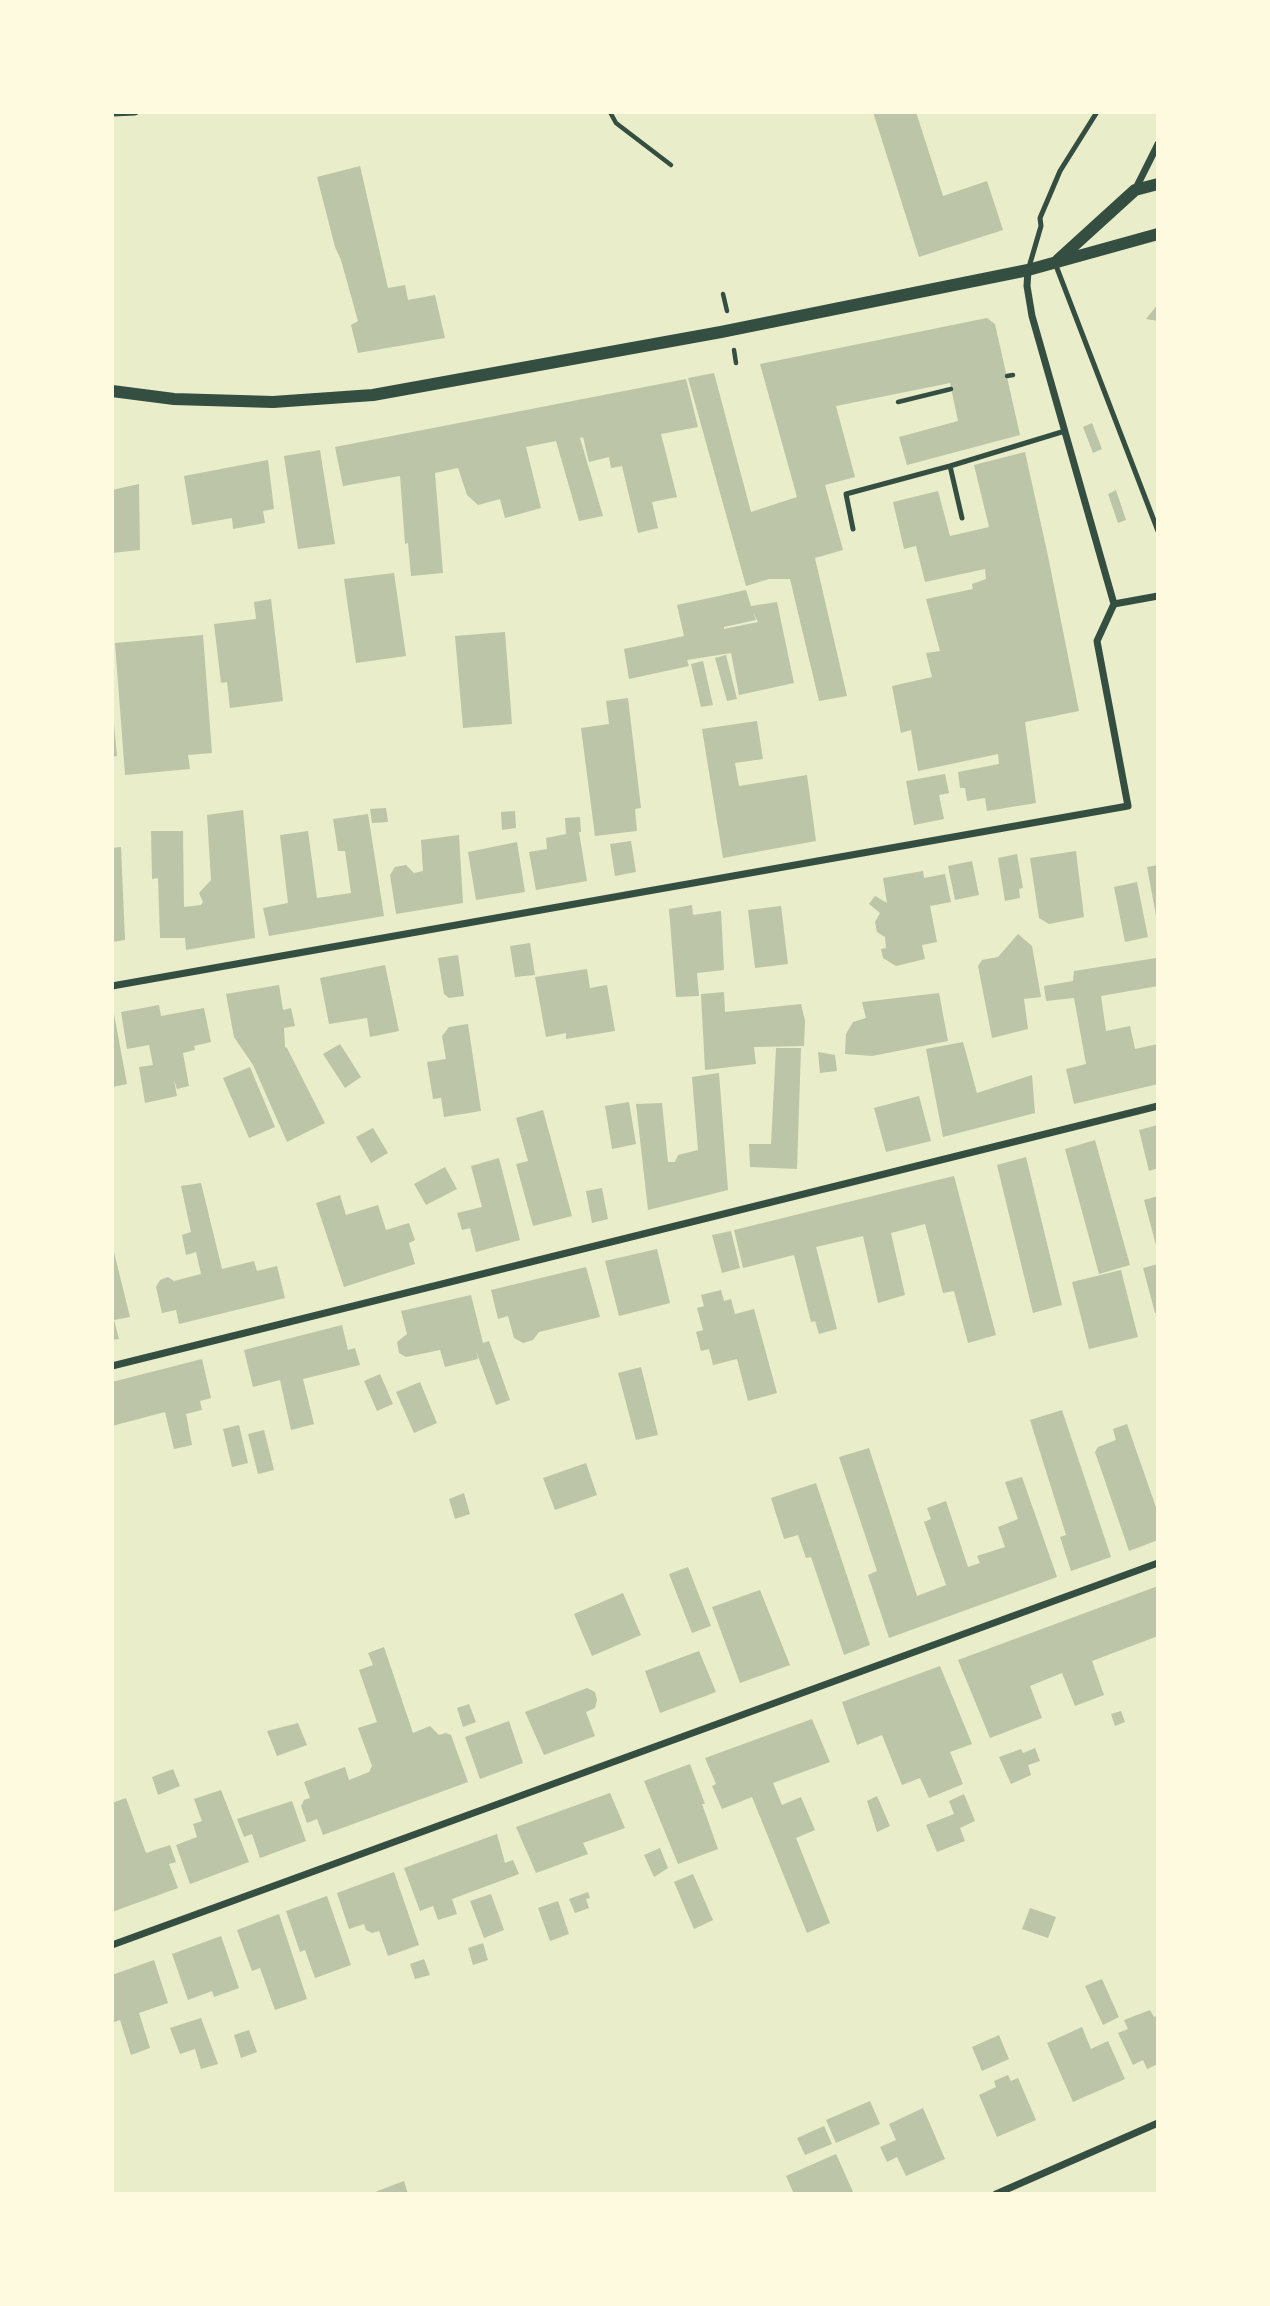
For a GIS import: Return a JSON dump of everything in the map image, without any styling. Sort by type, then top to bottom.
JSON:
[{"type":"street","points":[[112,113],[135,112]]},
{"type":"street","points":[[1055,263],[1135,190],[1158,144]]},
{"type":"street","points":[[1135,190],[1158,184]]},
{"type":"street","points":[[112,391],[174,399],[273,402],[373,395],[721,332],[1028,270],[1158,234]]},
{"type":"street","points":[[112,986],[1128,806],[1097,641],[1114,604],[1030,306],[1028,270]]},
{"type":"street","points":[[1114,604],[1158,596]]},
{"type":"street","points":[[112,1366],[1158,1106]]},
{"type":"street","points":[[112,1945],[1158,1563]]},
{"type":"street","points":[[996,2194],[1158,2123]]},
{"type":"lane","points":[[1028,270],[1041,226],[1040,218],[1055,183],[1097,112]]},
{"type":"lane","points":[[1055,263],[1158,531]]},
{"type":"lane","points":[[853,529],[846,494],[1065,431]]},
{"type":"lane","points":[[950,466],[962,518]]},
{"type":"path","points":[[610,112],[615,123],[671,165]]},
{"type":"path","points":[[723,294],[727,311]]},
{"type":"path","points":[[898,402],[951,389]]},
{"type":"building","points":[[873,112],[916,112],[943,196],[987,181],[1003,230],[919,257]]},
{"type":"building","points":[[360,166],[388,288],[405,285],[408,300],[435,295],[445,338],[358,353],[351,325],[358,321],[317,177]]},
{"type":"building","points":[[1158,304],[1158,321],[1146,319]]},
{"type":"building","points":[[987,318],[995,324],[1020,435],[907,465],[899,437],[958,421],[950,383],[836,406],[855,477],[825,485],[843,550],[815,558],[847,696],[819,701],[790,579],[769,579],[746,586],[688,378],[714,373],[751,512],[797,497],[760,364]]},
{"type":"building","points":[[686,379],[698,427],[661,434],[677,497],[652,502],[658,528],[638,533],[622,466],[611,468],[609,457],[589,462],[583,437],[580,438],[603,516],[579,521],[556,441],[526,447],[541,508],[505,518],[500,499],[478,505],[467,495],[458,468],[435,473],[443,573],[411,576],[408,543],[405,544],[400,476],[343,486],[335,447]]},
{"type":"building","points":[[1092,423],[1102,449],[1093,453],[1083,427]]},
{"type":"building","points":[[320,450],[335,544],[298,549],[284,456]]},
{"type":"building","points":[[1025,452],[1079,711],[1025,722],[1036,803],[987,811],[985,798],[967,801],[965,788],[960,788],[958,772],[999,764],[998,754],[918,771],[911,730],[901,733],[892,686],[932,677],[926,653],[940,651],[926,599],[973,589],[972,584],[986,579],[985,569],[925,582],[916,546],[904,549],[893,502],[938,491],[950,536],[989,527],[974,465]]},
{"type":"building","points":[[268,460],[274,509],[263,511],[265,523],[233,529],[232,518],[192,525],[184,476]]},
{"type":"building","points":[[139,484],[140,550],[112,553],[112,490]]},
{"type":"building","points":[[1116,490],[1126,520],[1118,523],[1108,494]]},
{"type":"building","points":[[394,573],[406,656],[356,663],[344,579]]},
{"type":"building","points":[[746,590],[751,606],[777,602],[794,683],[739,695],[731,653],[687,660],[689,666],[629,679],[624,649],[684,636],[677,605]],"holes":[[[753,612],[758,622],[724,629],[756,620]]]},
{"type":"building","points":[[271,599],[283,701],[230,708],[227,682],[221,683],[214,624],[256,619],[254,602]]},
{"type":"building","points":[[505,632],[512,724],[463,728],[455,636]]},
{"type":"building","points":[[203,635],[212,753],[188,755],[190,769],[125,775],[115,643]]},
{"type":"building","points":[[726,655],[737,699],[727,701],[715,658]]},
{"type":"building","points":[[703,661],[713,705],[701,707],[691,664]]},
{"type":"building","points":[[628,698],[641,808],[635,809],[637,831],[595,836],[581,728],[609,724],[606,701]]},
{"type":"building","points":[[757,721],[763,759],[735,763],[739,786],[807,775],[816,841],[723,858],[702,729]]},
{"type":"building","points":[[112,724],[117,756],[112,757]]},
{"type":"building","points":[[945,774],[949,793],[939,795],[944,819],[914,825],[906,781]]},
{"type":"building","points":[[386,808],[388,822],[372,823],[370,809]]},
{"type":"building","points":[[243,810],[255,938],[186,950],[185,938],[160,938],[158,878],[152,879],[151,831],[183,831],[184,907],[201,905],[203,902],[199,893],[211,880],[207,815]]},
{"type":"building","points":[[515,811],[516,828],[502,830],[501,812]]},
{"type":"building","points":[[368,814],[384,916],[269,936],[263,908],[288,903],[280,835],[308,831],[317,898],[351,893],[345,851],[338,851],[333,819]]},
{"type":"building","points":[[580,817],[579,832],[587,881],[536,890],[529,852],[547,849],[546,838],[566,834],[565,818]]},
{"type":"building","points":[[459,835],[463,903],[396,914],[390,875],[395,867],[406,865],[414,873],[423,871],[421,840]]},
{"type":"building","points":[[631,841],[636,872],[615,876],[610,844]]},
{"type":"building","points":[[517,842],[525,892],[476,900],[468,852]]},
{"type":"building","points":[[121,847],[125,940],[112,942],[112,848]]},
{"type":"building","points":[[1076,851],[1084,917],[1049,924],[1039,918],[1030,858]]},
{"type":"building","points":[[1017,854],[1023,888],[1019,889],[1020,898],[1005,901],[998,858]]},
{"type":"building","points":[[972,861],[979,895],[955,900],[948,866]]},
{"type":"building","points":[[1158,865],[1158,921],[1157,921],[1147,867]]},
{"type":"building","points":[[923,871],[924,878],[945,874],[951,902],[930,906],[937,942],[922,945],[925,959],[896,966],[883,958],[881,949],[886,948],[885,937],[877,932],[875,922],[880,913],[869,904],[875,896],[887,903],[883,878]]},
{"type":"building","points":[[1137,882],[1148,937],[1125,942],[1114,887]]},
{"type":"building","points":[[692,905],[693,915],[721,911],[724,970],[697,973],[699,996],[676,997],[669,909]]},
{"type":"building","points":[[781,906],[788,964],[755,968],[748,910]]},
{"type":"building","points":[[1018,934],[1032,946],[1041,997],[1024,999],[1028,1029],[992,1038],[978,966],[982,960],[998,957]]},
{"type":"building","points":[[530,943],[535,975],[515,977],[510,946]]},
{"type":"building","points":[[458,955],[464,996],[449,998],[444,994],[438,958]]},
{"type":"building","points":[[1156,958],[1158,986],[1101,996],[1106,1031],[1130,1026],[1135,1049],[1158,1044],[1158,1084],[1074,1104],[1066,1069],[1086,1064],[1074,998],[1046,1001],[1044,986],[1073,981],[1074,971]]},
{"type":"building","points":[[385,965],[399,1031],[370,1037],[367,1018],[329,1024],[320,978]]},
{"type":"building","points":[[587,969],[590,988],[607,985],[615,1031],[566,1039],[566,1033],[546,1037],[535,977]]},
{"type":"building","points":[[279,985],[283,1010],[291,1008],[295,1026],[284,1028],[285,1047],[325,1123],[287,1142],[253,1065],[234,1037],[226,994]]},
{"type":"building","points":[[724,992],[725,1012],[801,1004],[805,1021],[804,1046],[754,1047],[756,1064],[705,1070],[701,994]]},
{"type":"building","points":[[939,993],[948,1041],[872,1056],[845,1054],[846,1034],[853,1022],[866,1018],[862,1002]]},
{"type":"building","points":[[159,1005],[161,1016],[204,1008],[211,1042],[194,1046],[195,1050],[183,1053],[189,1086],[177,1089],[174,1080],[177,1096],[145,1103],[139,1067],[153,1065],[149,1045],[127,1049],[121,1012]]},
{"type":"building","points":[[112,1014],[127,1084],[112,1087]]},
{"type":"building","points":[[468,1024],[481,1111],[444,1117],[441,1098],[433,1099],[427,1062],[446,1059],[442,1036],[449,1027]]},
{"type":"building","points":[[963,1042],[977,1093],[1032,1075],[1035,1113],[943,1137],[926,1049]]},
{"type":"building","points":[[340,1044],[361,1077],[345,1088],[323,1054]]},
{"type":"building","points":[[776,1048],[801,1048],[797,1169],[750,1167],[749,1144],[771,1144]]},
{"type":"building","points":[[818,1052],[835,1055],[837,1071],[820,1073]]},
{"type":"building","points":[[250,1067],[275,1127],[249,1138],[223,1078]]},
{"type":"building","points":[[719,1073],[728,1190],[648,1210],[636,1104],[662,1103],[668,1162],[675,1162],[678,1155],[698,1150],[692,1077]]},
{"type":"building","points":[[919,1096],[931,1141],[886,1152],[874,1108]]},
{"type":"building","points":[[629,1102],[636,1144],[612,1149],[605,1106]]},
{"type":"building","points":[[543,1110],[572,1216],[533,1226],[516,1164],[528,1161],[516,1118]]},
{"type":"building","points":[[1158,1125],[1158,1168],[1149,1171],[1139,1130]]},
{"type":"building","points":[[373,1128],[388,1153],[371,1163],[356,1137]]},
{"type":"building","points":[[1095,1140],[1130,1265],[1099,1274],[1065,1149]]},
{"type":"building","points":[[1026,1157],[1062,1305],[1033,1313],[997,1165]]},
{"type":"building","points":[[499,1158],[520,1240],[476,1252],[470,1228],[462,1230],[457,1213],[482,1207],[471,1166]]},
{"type":"building","points":[[445,1167],[457,1189],[426,1205],[414,1184]]},
{"type":"building","points":[[954,1176],[996,1335],[968,1343],[954,1291],[943,1293],[925,1224],[891,1233],[905,1295],[878,1303],[863,1236],[816,1247],[837,1329],[819,1334],[815,1321],[811,1322],[794,1255],[743,1268],[734,1230]]},
{"type":"building","points":[[201,1183],[222,1269],[254,1261],[257,1271],[277,1266],[285,1298],[179,1324],[176,1310],[162,1313],[156,1287],[160,1280],[168,1277],[174,1281],[201,1274],[196,1252],[186,1255],[182,1235],[191,1232],[181,1186]]},
{"type":"building","points":[[602,1188],[608,1219],[592,1223],[586,1191]]},
{"type":"building","points":[[340,1195],[346,1215],[378,1205],[386,1230],[409,1223],[415,1240],[409,1243],[415,1264],[344,1287],[316,1203]]},
{"type":"building","points":[[1158,1196],[1158,1249],[1157,1249],[1144,1200]]},
{"type":"building","points":[[731,1231],[740,1268],[722,1273],[712,1235]]},
{"type":"building","points":[[112,1244],[130,1317],[114,1320],[119,1339],[112,1340]]},
{"type":"building","points":[[657,1249],[670,1303],[619,1316],[605,1261]]},
{"type":"building","points":[[1158,1264],[1158,1313],[1155,1313],[1143,1268]]},
{"type":"building","points":[[586,1267],[600,1317],[539,1332],[533,1340],[523,1343],[514,1338],[508,1316],[498,1319],[491,1290]]},
{"type":"building","points":[[1121,1270],[1138,1337],[1089,1349],[1072,1282]]},
{"type":"building","points":[[721,1290],[724,1301],[731,1299],[735,1314],[754,1309],[777,1393],[748,1401],[737,1359],[713,1365],[709,1349],[701,1351],[696,1332],[703,1330],[697,1308],[704,1306],[701,1295]]},
{"type":"building","points":[[471,1295],[483,1343],[489,1341],[510,1400],[496,1405],[476,1351],[478,1359],[445,1367],[440,1350],[406,1357],[399,1353],[397,1342],[407,1334],[401,1311]]},
{"type":"building","points":[[342,1325],[348,1350],[355,1348],[360,1365],[303,1379],[314,1424],[291,1430],[280,1380],[253,1387],[244,1350]]},
{"type":"building","points":[[202,1359],[211,1398],[200,1401],[202,1410],[186,1414],[192,1445],[174,1449],[165,1412],[112,1426],[112,1382]]},
{"type":"building","points":[[641,1367],[658,1435],[636,1440],[618,1373]]},
{"type":"building","points":[[380,1374],[393,1404],[377,1411],[364,1381]]},
{"type":"building","points":[[420,1382],[437,1423],[414,1433],[396,1392]]},
{"type":"building","points":[[1062,1410],[1111,1557],[1071,1571],[1060,1537],[1066,1535],[1030,1420]]},
{"type":"building","points":[[1127,1424],[1158,1513],[1158,1540],[1129,1551],[1095,1452],[1098,1447],[1116,1440],[1113,1429]]},
{"type":"building","points":[[239,1425],[248,1463],[232,1467],[223,1429]]},
{"type":"building","points":[[264,1430],[274,1470],[258,1474],[248,1434]]},
{"type":"building","points":[[869,1448],[917,1596],[946,1585],[924,1522],[931,1519],[927,1508],[946,1501],[968,1567],[980,1563],[977,1556],[1005,1547],[998,1527],[1018,1519],[1005,1482],[1022,1477],[1057,1577],[889,1638],[868,1575],[877,1571],[839,1457]]},
{"type":"building","points":[[586,1463],[597,1495],[555,1510],[543,1478]]},
{"type":"building","points":[[816,1483],[870,1645],[844,1655],[811,1557],[806,1558],[798,1535],[784,1539],[771,1498]]},
{"type":"building","points":[[464,1493],[470,1514],[455,1519],[449,1499]]},
{"type":"building","points":[[688,1567],[711,1626],[692,1633],[669,1574]]},
{"type":"building","points":[[1158,1586],[1158,1636],[1092,1661],[1104,1695],[1075,1706],[1062,1673],[1030,1686],[1042,1718],[990,1738],[958,1660]]},
{"type":"building","points":[[760,1590],[790,1665],[740,1683],[712,1607]]},
{"type":"building","points":[[623,1593],[641,1635],[592,1656],[574,1614]]},
{"type":"building","points":[[384,1647],[413,1733],[430,1726],[439,1735],[451,1735],[468,1782],[323,1835],[317,1819],[307,1823],[301,1806],[304,1800],[310,1798],[304,1782],[345,1767],[349,1780],[369,1772],[372,1766],[358,1728],[377,1722],[359,1670],[373,1665],[368,1653]]},
{"type":"building","points":[[699,1651],[716,1692],[660,1713],[645,1671]]},
{"type":"building","points":[[940,1666],[972,1744],[950,1752],[963,1784],[929,1798],[920,1778],[902,1785],[882,1735],[857,1745],[842,1702]]},
{"type":"building","points":[[587,1688],[595,1692],[597,1700],[595,1708],[586,1712],[595,1736],[544,1755],[525,1712]]},
{"type":"building","points":[[469,1704],[476,1722],[463,1727],[457,1708]]},
{"type":"building","points":[[1121,1711],[1125,1722],[1115,1726],[1111,1714]]},
{"type":"building","points":[[812,1719],[830,1762],[773,1783],[782,1805],[801,1797],[815,1830],[796,1838],[830,1923],[807,1933],[752,1797],[722,1809],[712,1786],[716,1784],[705,1758]]},
{"type":"building","points":[[509,1721],[523,1763],[480,1779],[465,1737]]},
{"type":"building","points":[[298,1723],[307,1745],[277,1756],[267,1731]]},
{"type":"building","points":[[1035,1748],[1040,1761],[1028,1765],[1031,1775],[1011,1784],[999,1757],[1021,1749],[1023,1753]]},
{"type":"building","points":[[690,1764],[718,1849],[678,1864],[644,1781]]},
{"type":"building","points":[[173,1769],[180,1786],[158,1795],[152,1777]]},
{"type":"building","points":[[221,1790],[249,1862],[190,1884],[176,1845],[197,1837],[193,1824],[202,1821],[194,1799]]},
{"type":"building","points":[[610,1793],[625,1828],[583,1843],[588,1854],[536,1873],[516,1827]]},
{"type":"building","points":[[964,1794],[975,1821],[960,1828],[965,1841],[937,1852],[926,1825],[954,1814],[949,1801]]},
{"type":"building","points":[[877,1796],[890,1826],[877,1832],[867,1801]]},
{"type":"building","points":[[126,1798],[146,1853],[170,1845],[176,1862],[169,1864],[178,1888],[112,1912],[112,1803]]},
{"type":"building","points":[[292,1801],[306,1841],[260,1858],[252,1834],[244,1837],[237,1819]]},
{"type":"building","points":[[497,1834],[505,1863],[513,1860],[519,1874],[452,1899],[457,1914],[438,1920],[433,1906],[420,1911],[404,1868]]},
{"type":"building","points":[[660,1848],[668,1868],[654,1877],[644,1855]]},
{"type":"building","points":[[394,1872],[419,1945],[388,1956],[379,1931],[372,1933],[366,1930],[364,1924],[349,1929],[337,1893]]},
{"type":"building","points":[[693,1874],[713,1920],[694,1929],[674,1882]]},
{"type":"building","points":[[588,1892],[590,1898],[586,1899],[589,1908],[575,1913],[569,1899]]},
{"type":"building","points":[[491,1894],[504,1930],[484,1938],[470,1901]]},
{"type":"building","points":[[327,1896],[351,1965],[315,1978],[305,1950],[300,1952],[286,1911]]},
{"type":"building","points":[[558,1901],[569,1934],[550,1941],[538,1908]]},
{"type":"building","points":[[1030,1908],[1056,1917],[1048,1938],[1022,1929]]},
{"type":"building","points":[[279,1914],[307,1999],[275,2010],[260,1968],[252,1971],[237,1930]]},
{"type":"building","points":[[221,1936],[239,1988],[214,1997],[212,1991],[188,2000],[172,1954]]},
{"type":"building","points":[[483,1943],[488,1960],[473,1965],[468,1948]]},
{"type":"building","points":[[424,1959],[430,1975],[415,1979],[410,1964]]},
{"type":"building","points":[[154,1960],[168,2003],[139,2013],[150,2048],[131,2055],[120,2020],[112,2023],[112,1975]]},
{"type":"building","points":[[1102,1979],[1119,2017],[1103,2025],[1085,1986]]},
{"type":"building","points":[[1150,2010],[1154,2017],[1158,2015],[1158,2064],[1147,2069],[1143,2060],[1133,2065],[1118,2033],[1128,2029],[1124,2020]]},
{"type":"building","points":[[201,2018],[218,2064],[201,2069],[195,2049],[180,2054],[170,2028]]},
{"type":"building","points":[[1082,2027],[1091,2049],[1108,2041],[1125,2079],[1073,2102],[1047,2043]]},
{"type":"building","points":[[249,2030],[257,2052],[241,2058],[234,2035]]},
{"type":"building","points":[[999,2035],[1009,2059],[982,2071],[972,2047]]},
{"type":"building","points":[[1008,2075],[1011,2081],[1018,2078],[1036,2120],[997,2137],[979,2095],[996,2087],[994,2081]]},
{"type":"building","points":[[870,2101],[880,2124],[836,2143],[826,2120]]},
{"type":"building","points":[[923,2108],[945,2159],[906,2176],[897,2157],[887,2162],[880,2147],[896,2140],[889,2124]]},
{"type":"building","points":[[824,2126],[832,2144],[805,2155],[797,2138]]},
{"type":"building","points":[[836,2154],[854,2194],[794,2194],[786,2176]]},
{"type":"building","points":[[404,2181],[408,2194],[375,2194],[375,2192]]}]
